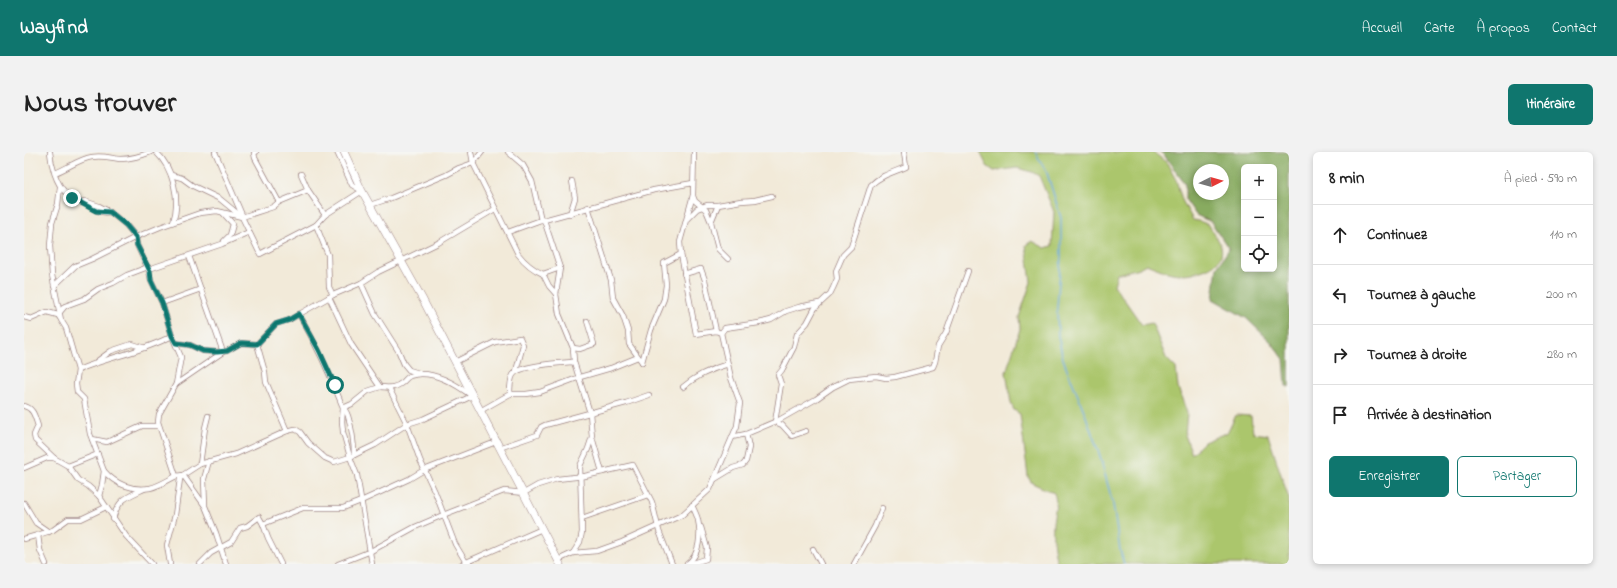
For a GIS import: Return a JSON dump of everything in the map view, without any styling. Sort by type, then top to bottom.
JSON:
[{"type":"main road","points":[[344,152],[362,191],[456,362],[497,445],[524,493],[559,562]]},
{"type":"street","points":[[50,152],[52,164],[60,187],[58,204],[52,223],[50,246],[54,286],[61,320]]},
{"type":"street","points":[[55,173],[68,168],[83,158],[94,156],[120,159],[136,157],[150,152]]},
{"type":"street","points":[[156,152],[162,158],[172,175],[176,213],[173,222]]},
{"type":"street","points":[[215,152],[242,217],[260,254],[316,225],[325,215],[362,191],[352,185],[337,152]]},
{"type":"street","points":[[256,152],[254,153],[255,158],[279,202]]},
{"type":"street","points":[[471,152],[473,163],[518,254],[534,270],[543,274],[549,286],[556,294]]},
{"type":"street","points":[[370,205],[473,163],[482,152]]},
{"type":"street","points":[[508,152],[522,165],[532,181],[542,220],[560,268],[556,294],[559,314],[574,348],[574,362],[580,377],[590,413],[592,437],[602,472]]},
{"type":"street","points":[[775,422],[781,384],[778,375],[794,347],[797,334],[807,323],[812,311],[830,294],[836,284],[836,271],[843,255],[851,247],[871,185],[876,180],[906,167],[904,152]]},
{"type":"street","points":[[694,153],[693,195],[680,242],[680,254],[696,334],[719,332],[725,328],[771,320],[786,311],[820,303]]},
{"type":"street","points":[[52,164],[61,169],[68,168]]},
{"type":"street","points":[[301,174],[308,190],[325,215]]},
{"type":"street","points":[[172,175],[182,178],[193,186],[220,199],[242,217]]},
{"type":"street","points":[[570,214],[576,198],[572,181]]},
{"type":"street","points":[[508,232],[542,220],[570,214],[588,207],[619,201],[654,190],[693,183]]},
{"type":"street","points":[[60,187],[72,198],[96,211],[110,212],[126,225],[136,237],[137,245],[162,303],[172,336],[181,357],[176,384],[158,414],[159,426],[176,476]]},
{"type":"street","points":[[54,286],[75,266],[92,260],[136,237],[173,222],[200,213],[217,211],[242,217],[273,207],[279,202],[308,190]]},
{"type":"street","points":[[693,195],[701,207],[706,210],[711,222],[718,249],[728,259]]},
{"type":"street","points":[[687,219],[697,209],[707,205],[755,200],[772,196]]},
{"type":"street","points":[[711,222],[718,205]]},
{"type":"street","points":[[588,207],[611,280],[613,298],[623,316],[628,331],[629,344],[642,362],[651,330],[664,299],[666,285],[664,263],[680,254]]},
{"type":"street","points":[[257,344],[276,324],[289,320],[331,296],[361,283],[378,272],[438,243],[495,209]]},
{"type":"street","points":[[222,212],[233,224],[230,235],[222,244]]},
{"type":"street","points":[[176,213],[184,219]]},
{"type":"street","points":[[316,225],[328,255],[329,287],[331,296],[351,344],[380,387]]},
{"type":"street","points":[[60,312],[65,306],[84,299],[98,289],[127,275],[189,256],[249,232]]},
{"type":"street","points":[[189,256],[223,352]]},
{"type":"street","points":[[543,274],[560,268]]},
{"type":"street","points":[[573,553],[597,551],[622,542],[682,515],[710,489],[737,426],[740,403],[705,280],[701,269],[684,274]]},
{"type":"street","points":[[732,437],[746,434],[775,422],[849,379],[876,376],[886,378],[895,377],[933,367],[938,346],[946,333],[968,271]]},
{"type":"street","points":[[361,283],[375,314],[399,352],[404,364],[409,370],[420,374]]},
{"type":"street","points":[[162,303],[201,289]]},
{"type":"street","points":[[24,317],[31,319],[47,312],[58,315],[66,328],[78,370],[76,384],[77,392],[84,399],[92,439],[104,471],[99,496]]},
{"type":"street","points":[[299,314],[319,350],[335,385],[343,408],[348,414],[354,438],[352,456]]},
{"type":"street","points":[[574,348],[580,349],[594,344],[587,321]]},
{"type":"street","points":[[78,370],[145,348],[172,336]]},
{"type":"street","points":[[456,362],[495,342],[520,338],[523,345],[516,372],[512,376],[510,394]]},
{"type":"street","points":[[176,343],[190,345],[203,351],[223,352]]},
{"type":"street","points":[[176,384],[223,352],[241,343],[257,344]]},
{"type":"street","points":[[94,364],[111,351],[132,344],[145,348]]},
{"type":"street","points":[[257,344],[265,372],[266,382],[286,431]]},
{"type":"street","points":[[480,411],[510,394],[540,392],[580,377],[611,368],[638,357]]},
{"type":"street","points":[[516,372],[539,366],[574,362]]},
{"type":"street","points":[[683,387],[692,379],[707,371],[728,364]]},
{"type":"street","points":[[104,471],[118,484],[137,488],[150,488],[176,476],[183,475],[200,464],[236,454],[286,431],[295,429],[300,432],[308,443],[325,458],[334,462],[352,456],[375,445],[407,424],[423,419],[472,396],[458,384],[433,375],[420,374],[409,376],[399,386],[389,388],[380,387],[368,391],[352,404],[343,408]]},
{"type":"street","points":[[389,388],[407,424],[424,470],[435,492],[455,544],[465,563],[542,529]]},
{"type":"street","points":[[263,524],[303,508],[342,508],[362,501],[409,479],[424,470],[497,445],[537,435],[541,427],[544,425],[649,395]]},
{"type":"street","points":[[24,406],[28,407],[33,412],[37,421],[38,426],[34,435],[35,440],[54,458],[68,466],[78,480],[88,486],[99,496],[113,519],[126,536],[152,564]]},
{"type":"street","points":[[343,408],[343,432],[357,475],[372,564]]},
{"type":"street","points":[[200,464],[208,416]]},
{"type":"street","points":[[775,422],[782,425],[792,436],[806,430]]},
{"type":"street","points":[[92,439],[108,442],[142,426],[159,426]]},
{"type":"street","points":[[714,480],[733,468],[743,465],[746,461],[748,447],[746,434]]},
{"type":"street","points":[[559,562],[573,553],[580,542],[582,518],[580,466],[592,437]]},
{"type":"street","points":[[68,466],[98,454]]},
{"type":"street","points":[[24,468],[47,458],[54,458]]},
{"type":"street","points":[[205,506],[204,479],[209,462]]},
{"type":"street","points":[[338,564],[371,551],[443,515],[504,491],[524,493],[538,485],[557,479],[580,477],[633,465],[652,502],[658,525],[672,564]]},
{"type":"street","points":[[183,475],[205,506],[226,564]]},
{"type":"street","points":[[170,564],[167,545],[175,515],[180,479],[183,475]]},
{"type":"street","points":[[113,519],[115,511],[123,499],[145,488]]},
{"type":"street","points":[[582,518],[648,495]]},
{"type":"street","points":[[24,502],[36,523],[48,532]]},
{"type":"street","points":[[688,564],[706,559],[707,548],[692,505]]},
{"type":"street","points":[[24,539],[48,532],[68,519],[80,519],[106,507]]},
{"type":"street","points":[[854,564],[882,508]]},
{"type":"street","points":[[200,564],[220,546],[231,542],[240,528],[247,526],[259,517],[281,564]]},
{"type":"street","points":[[688,564],[697,552],[699,536],[698,520]]},
{"type":"street","points":[[38,535],[40,550],[46,564]]},
{"type":"street","points":[[813,549],[821,564]]},
{"type":"green space","points":[[980,152],[1153,152],[1167,163],[1176,180],[1182,200],[1193,220],[1203,222],[1209,226],[1221,247],[1221,254],[1213,265],[1197,272],[1181,274],[1172,273],[1146,264],[1139,268],[1117,274],[1114,285],[1142,325],[1152,323],[1166,358],[1176,368],[1178,388],[1187,413],[1185,435],[1192,454],[1204,442],[1228,432],[1236,415],[1251,416],[1253,433],[1268,435],[1289,499],[1289,564],[1057,564],[1053,534],[1056,504],[1054,493],[1032,483],[1028,477],[1020,414],[1014,410],[1011,403],[1006,372],[1020,329],[1019,317],[1031,282],[1026,245],[1032,241],[1045,248],[1052,246],[1054,212],[1039,176],[1032,172],[1017,168],[994,171],[987,166]]},
{"type":"green space","points":[[1160,152],[1289,152],[1289,387],[1286,386],[1284,359],[1271,342],[1246,318],[1213,299],[1217,267],[1229,249],[1211,222],[1196,215],[1185,199],[1185,184],[1164,155]]},
{"type":"waterway","points":[[1035,152],[1047,173],[1061,218],[1061,256],[1057,308],[1058,336],[1063,359],[1100,456],[1113,504],[1120,550],[1124,564]]},
{"type":"route","points":[[72,198],[96,211],[104,213],[110,212],[126,225],[136,237],[137,245],[150,271],[151,280],[162,303],[167,322],[176,343],[190,345],[203,351],[217,352],[227,351],[241,343],[257,344],[276,324],[289,320],[299,314],[319,350],[335,385]]}]
